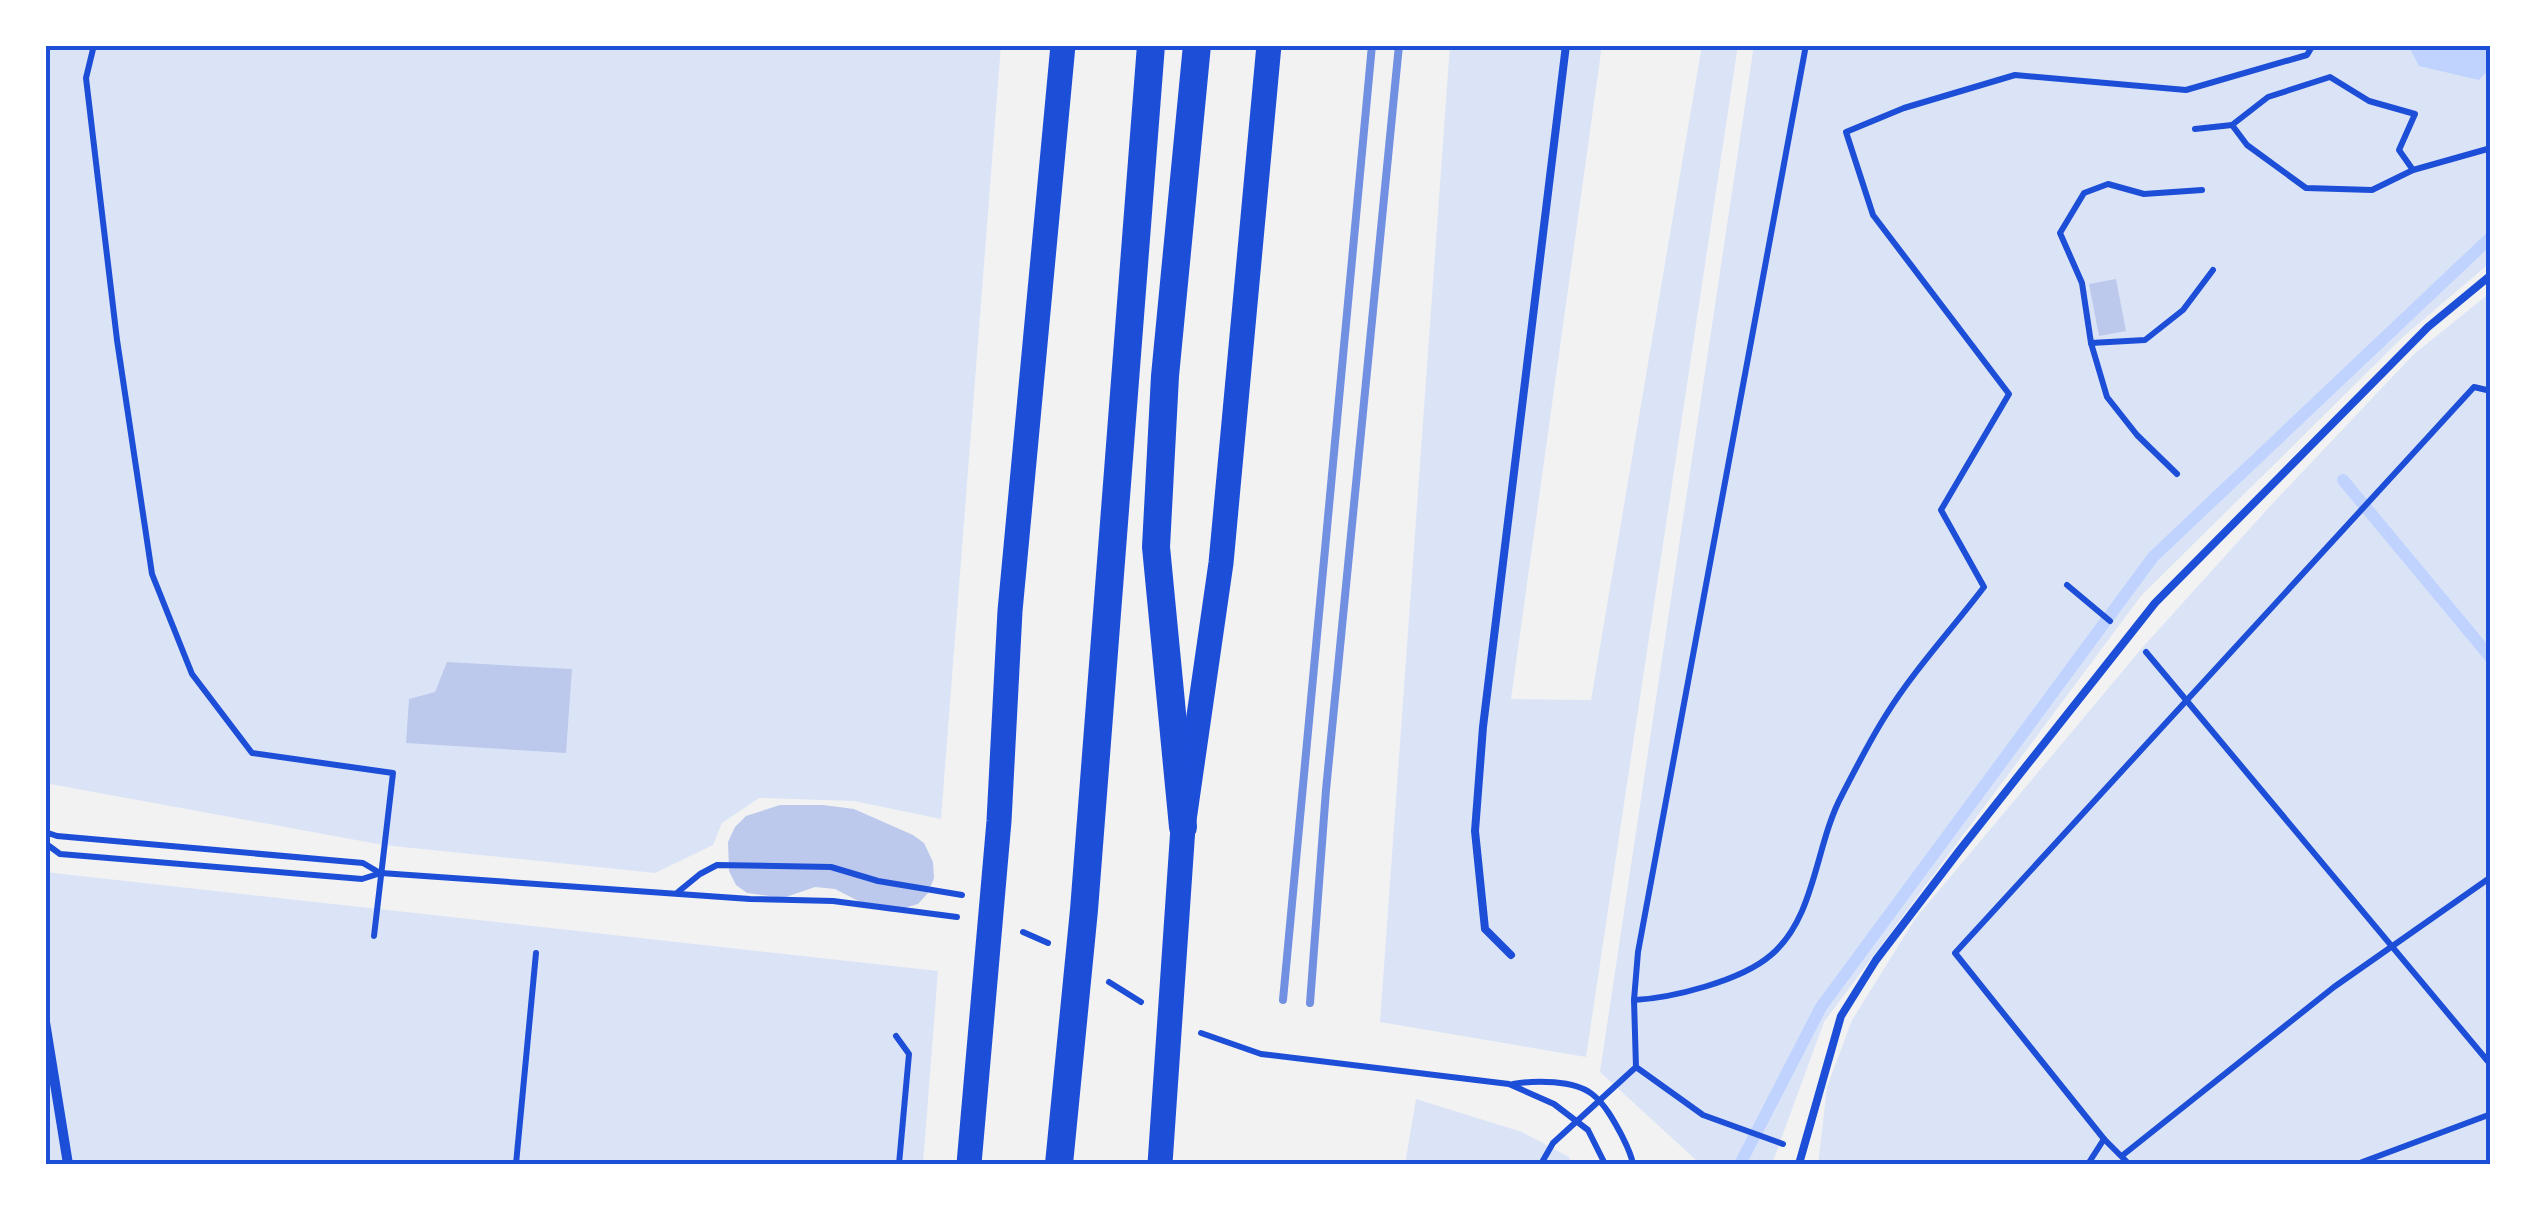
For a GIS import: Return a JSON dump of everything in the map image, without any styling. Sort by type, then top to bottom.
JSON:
[{"type":"highway","points":[[1059,1164],[1084,910],[1151,45]]},
{"type":"highway","points":[[1183,827],[1156,547],[1165,376],[1197,45]]},
{"type":"main road","points":[[969,1164],[999,821],[1010,611],[1064,45]]},
{"type":"main road","points":[[1160,1164],[1183,827],[1220,564],[1269,45]]},
{"type":"street","points":[[45,1022],[68,1164]]},
{"type":"lane","points":[[1512,955],[1485,929],[1475,831],[1485,708],[1566,45]]},
{"type":"lane","points":[[1800,1164],[1833,1039],[1858,988],[1971,836],[2155,603],[2414,341],[2491,275]]},
{"type":"path","points":[[94,45],[86,78],[117,340],[152,574],[192,674],[252,753],[394,774],[374,936]]},
{"type":"path","points":[[1541,1164],[1553,1143],[1636,1066],[1634,1000],[1642,932],[1806,45]]},
{"type":"path","points":[[1634,1000],[1686,994],[1771,956],[1807,898],[1820,848],[1839,800],[1887,712],[1984,587],[1941,510],[2008,394],[1873,214],[1846,132],[1904,108],[2015,76],[2186,90],[2307,55],[2313,45]]},
{"type":"path","points":[[2194,129],[2232,124],[2268,97],[2330,77],[2369,100],[2415,114],[2399,150],[2412,170]]},
{"type":"path","points":[[2232,124],[2247,145],[2306,188],[2372,190],[2412,170],[2491,148]]},
{"type":"path","points":[[2177,474],[2137,435],[2107,398],[2091,344],[2082,284],[2060,233],[2084,193],[2108,184],[2144,194],[2202,190]]},
{"type":"path","points":[[2091,344],[2144,340],[2183,310],[2213,270]]},
{"type":"path","points":[[2129,1164],[2104,1139],[1954,953],[2474,387],[2491,391]]},
{"type":"path","points":[[2067,585],[2117,626]]},
{"type":"path","points":[[2129,637],[2491,1066]]},
{"type":"path","points":[[45,832],[363,863],[381,873]]},
{"type":"path","points":[[45,843],[60,854],[79,856],[362,879],[381,873]]},
{"type":"path","points":[[678,892],[717,866],[831,867],[878,882],[973,897]]},
{"type":"path","points":[[2123,1155],[2334,986],[2491,877]]},
{"type":"path","points":[[1019,917],[1030,933]]},
{"type":"path","points":[[516,1164],[536,953]]},
{"type":"path","points":[[896,1036],[909,1054],[899,1164]]},
{"type":"path","points":[[1636,1066],[1703,1115],[1803,1151]]},
{"type":"path","points":[[1509,1084],[1530,1080],[1591,1093],[1612,1118],[1632,1154],[1633,1164]]},
{"type":"path","points":[[2356,1164],[2491,1114]]},
{"type":"path","points":[[2088,1164],[2104,1139]]},
{"type":"shaded area","points":[[45,45],[1001,45],[941,819],[854,801],[759,798],[722,823],[713,845],[655,873],[383,845],[50,784],[45,753]]},
{"type":"shaded area","points":[[1450,45],[1602,45],[1511,699],[1591,700],[1702,45],[1738,45],[1586,1057],[1380,1022]]},
{"type":"shaded area","points":[[1754,45],[2491,45],[2491,262],[2404,336],[2141,596],[1824,1022],[1772,1164],[1708,1164],[1696,1160],[1600,1072]]},
{"type":"shaded area","points":[[2491,292],[2491,1164],[1818,1164],[1827,1087],[1852,1020],[1915,919],[2142,648],[2272,504],[2414,354]]},
{"type":"shaded area","points":[[45,872],[938,971],[923,1164],[45,1164]]},
{"type":"shaded area","points":[[1416,1099],[1522,1132],[1569,1157],[1571,1164],[1405,1164]]},
{"type":"water","points":[[2408,45],[2491,45],[2491,67],[2479,80],[2419,66]]},
{"type":"building","points":[[2116,279],[2126,331],[2099,336],[2089,284]]},
{"type":"building","points":[[447,662],[572,669],[566,753],[406,743],[409,699],[435,692]]},
{"type":"building","points":[[780,805],[854,809],[913,835],[924,843],[933,862],[934,878],[928,893],[918,904],[891,912],[872,908],[835,889],[815,887],[783,898],[747,893],[736,885],[729,871],[728,842],[746,816]]},
{"type":"waterway","points":[[1740,1164],[1821,1007],[2153,557],[2491,237]]},
{"type":"waterway","points":[[2343,480],[2491,658]]},
{"type":"railway","points":[[1283,1000],[1372,45]]},
{"type":"railway","points":[[1310,1003],[1326,790],[1399,45]]}]
